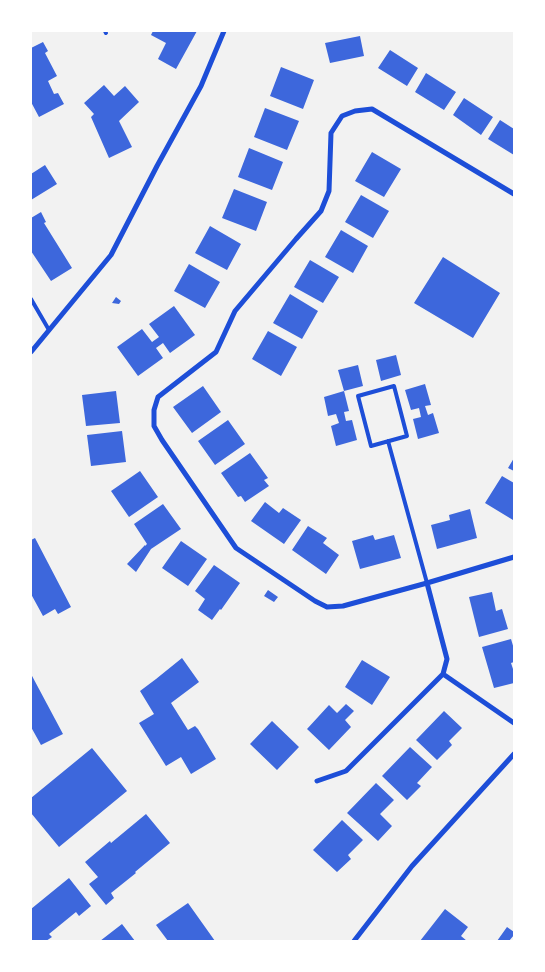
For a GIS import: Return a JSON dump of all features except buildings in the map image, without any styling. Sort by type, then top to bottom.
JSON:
[{"type":"street","points":[[31,352],[111,255],[201,86],[224,31]]},
{"type":"street","points":[[514,194],[372,108],[342,116],[331,133],[329,191],[321,210],[235,311],[216,352],[158,397],[154,410],[154,426],[162,440],[236,548],[315,601],[327,606],[343,606],[514,557]]},
{"type":"street","points":[[317,781],[346,772],[443,674],[447,658],[427,583]]},
{"type":"street","points":[[443,674],[514,723]]},
{"type":"street","points":[[354,941],[412,866],[514,754]]},
{"type":"lane","points":[[31,299],[49,330]]},
{"type":"lane","points":[[394,386],[407,436],[388,441],[371,446],[358,396],[394,386]]},
{"type":"lane","points":[[388,441],[427,583]]}]
